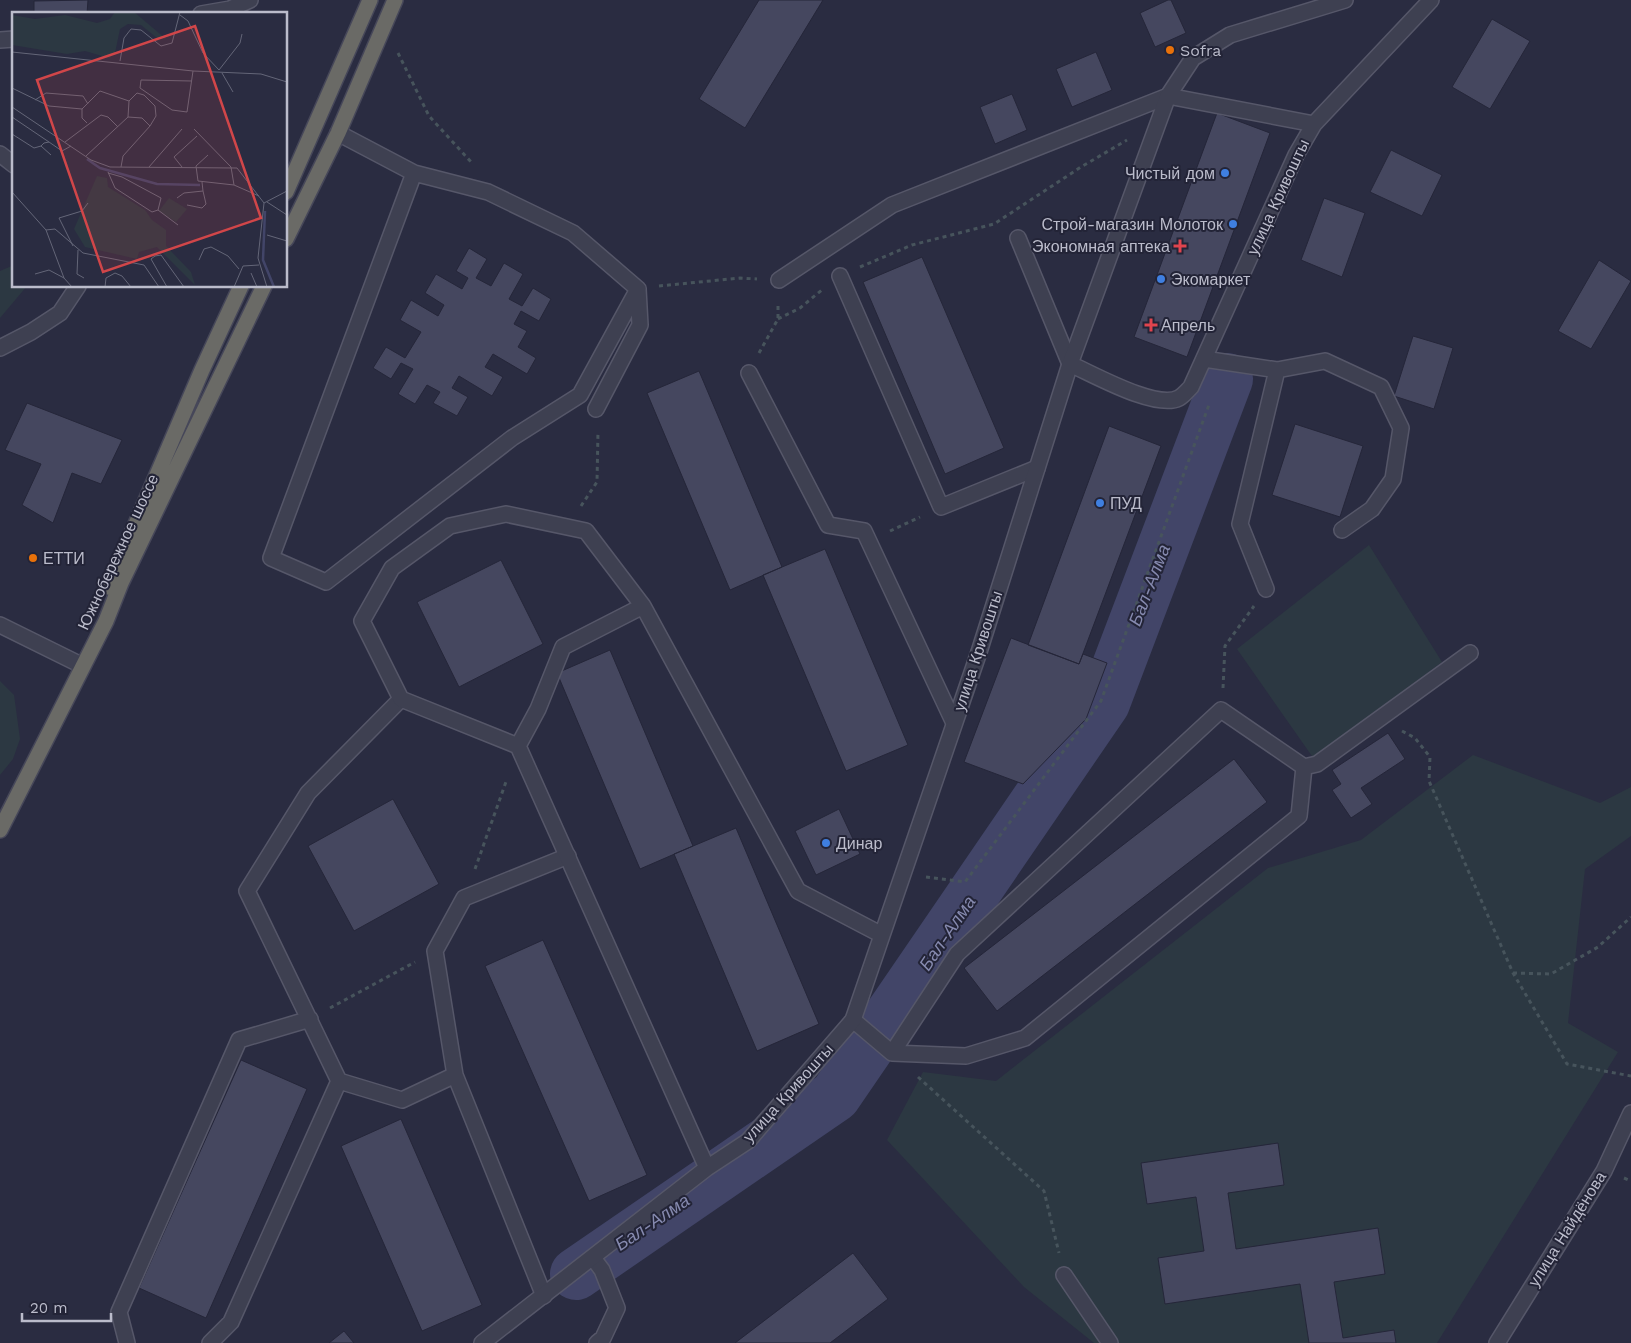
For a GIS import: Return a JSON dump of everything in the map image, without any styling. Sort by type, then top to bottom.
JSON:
[{"type":"highway","points":[[288,187],[370,0]]},
{"type":"highway","points":[[288,235],[338,133],[395,0]]},
{"type":"highway","name":"Южнобережное шоссе","points":[[0,814],[75,662],[104,614],[123,552],[205,362],[240,288]]},
{"type":"highway","name":"Южнобережное шоссе","points":[[0,830],[35,762],[104,614],[263,288]]},
{"type":"street","points":[[213,12],[230,9],[250,0]]},
{"type":"street","name":"улица Кривошты","points":[[482,1343],[544,1296],[598,1264],[707,1168],[748,1141],[854,1021],[954,723],[1070,364],[1168,96],[1193,58],[1230,35],[1345,0]]},
{"type":"street","name":"улица Кривошты","points":[[1070,364],[1147,397],[1166,401],[1180,398],[1191,388],[1280,189],[1314,124],[1431,0]]},
{"type":"street","points":[[780,280],[892,205],[1168,96],[1314,124]]},
{"type":"street","points":[[338,133],[414,173],[488,192],[573,233],[638,289],[640,325],[596,410]]},
{"type":"street","points":[[0,154],[12,163]]},
{"type":"street","points":[[414,173],[271,558],[326,582],[512,438],[580,396],[638,289]]},
{"type":"street","points":[[1018,238],[1070,364]]},
{"type":"street","points":[[840,276],[941,507],[1037,468]]},
{"type":"street","points":[[0,348],[31,332],[60,313],[77,288]]},
{"type":"street","points":[[1204,359],[1277,370],[1326,361],[1381,387],[1401,428],[1393,479],[1372,510],[1342,530]]},
{"type":"street","points":[[1266,589],[1240,524],[1277,370]]},
{"type":"street","points":[[749,373],[828,525],[864,531],[954,723]]},
{"type":"street","points":[[707,1168],[518,746],[401,699],[362,621],[392,568],[450,526],[506,514],[586,532],[643,606],[798,891],[882,935]]},
{"type":"street","points":[[518,746],[538,709],[563,647],[643,606]]},
{"type":"street","points":[[0,625],[75,662]]},
{"type":"street","points":[[892,1053],[957,954],[1221,710],[1304,767],[1317,764],[1470,653]]},
{"type":"street","points":[[401,699],[308,793],[247,891],[339,1081],[402,1100],[455,1075]]},
{"type":"street","points":[[854,1021],[892,1053],[966,1056],[1025,1038],[1299,816],[1304,767]]},
{"type":"street","points":[[544,1296],[455,1075],[435,951],[464,898],[568,856]]},
{"type":"street","points":[[127,1343],[119,1312],[239,1040],[310,1019]]},
{"type":"street","points":[[210,1343],[231,1322],[339,1081]]},
{"type":"street","name":"улица Найдёнова","points":[[1497,1343],[1604,1171],[1631,1113]]},
{"type":"street","points":[[597,1343],[603,1338],[618,1308],[598,1264]]},
{"type":"street","points":[[1064,1275],[1110,1343]]},
{"type":"path","points":[[384,26],[430,116],[474,166]]},
{"type":"path","points":[[778,319],[800,308],[840,276],[912,245],[994,224],[1081,167],[1132,137]]},
{"type":"path","points":[[638,289],[740,278],[780,280],[778,319],[749,373]]},
{"type":"path","points":[[903,874],[965,882],[1101,701],[1211,399]]},
{"type":"path","points":[[586,532],[581,504],[597,482],[599,446],[596,410]]},
{"type":"path","points":[[869,541],[941,507]]},
{"type":"path","points":[[1221,710],[1225,646],[1266,589]]},
{"type":"path","points":[[1369,726],[1395,727],[1415,738],[1430,757],[1429,781],[1513,973],[1567,1064],[1631,1076]]},
{"type":"path","points":[[464,898],[518,746]]},
{"type":"path","points":[[1513,973],[1551,974],[1598,947],[1631,917]]},
{"type":"path","points":[[310,1019],[435,951]]},
{"type":"path","points":[[892,1053],[1044,1191],[1064,1275]]},
{"type":"shaded area","points":[[12,266],[12,288],[25,288],[0,318],[0,271]]},
{"type":"shaded area","points":[[1369,545],[1442,662],[1314,759],[1237,649]]},
{"type":"shaded area","points":[[0,681],[14,695],[20,739],[13,759],[0,775]]},
{"type":"shaded area","points":[[1473,755],[1600,803],[1631,787],[1631,836],[1585,869],[1568,1023],[1618,1052],[1437,1343],[1094,1343],[1024,1287],[887,1140],[923,1072],[996,1081],[1268,868],[1361,840]]},
{"type":"building","points":[[88,0],[87,12],[34,12],[34,1]]},
{"type":"building","points":[[759,0],[823,0],[745,128],[699,99]]},
{"type":"building","points":[[1171,0],[1186,33],[1155,47],[1140,13]]},
{"type":"building","points":[[1492,19],[1530,41],[1490,109],[1452,87]]},
{"type":"building","points":[[1096,52],[1112,90],[1072,107],[1056,69]]},
{"type":"building","points":[[1012,94],[1027,130],[995,144],[980,107]]},
{"type":"building","points":[[1217,113],[1270,133],[1187,357],[1134,337]]},
{"type":"building","points":[[1391,150],[1442,175],[1422,216],[1370,192]]},
{"type":"building","points":[[1324,198],[1365,213],[1342,277],[1301,260]]},
{"type":"building","points":[[469,248],[487,259],[476,278],[491,286],[504,263],[523,274],[509,299],[522,306],[533,288],[551,299],[539,321],[521,311],[514,324],[527,331],[518,347],[536,358],[527,374],[493,354],[485,367],[503,377],[492,396],[459,376],[452,388],[468,397],[457,416],[433,403],[440,392],[427,385],[415,404],[398,394],[413,369],[401,363],[391,379],[373,368],[386,347],[405,358],[421,332],[400,320],[411,300],[438,316],[444,305],[425,293],[436,274],[462,289],[468,278],[456,271]]},
{"type":"building","points":[[922,257],[1004,448],[945,474],[863,282]]},
{"type":"building","points":[[1599,260],[1631,281],[1591,349],[1558,331]]},
{"type":"building","points":[[1413,336],[1453,348],[1434,409],[1394,396]]},
{"type":"building","points":[[699,371],[782,567],[730,590],[647,393]]},
{"type":"building","points":[[27,403],[122,440],[101,484],[72,473],[53,523],[22,505],[41,464],[5,450]]},
{"type":"building","points":[[1295,424],[1363,446],[1340,517],[1272,495]]},
{"type":"building","points":[[1109,426],[1161,446],[1079,664],[1028,645]]},
{"type":"building","points":[[825,549],[908,745],[846,771],[763,575]]},
{"type":"building","points":[[501,560],[543,644],[459,687],[417,602]]},
{"type":"building","points":[[1011,638],[1079,664],[1083,654],[1107,663],[1086,719],[1023,784],[964,762]]},
{"type":"building","points":[[610,650],[693,846],[640,869],[557,673]]},
{"type":"building","points":[[1388,733],[1405,759],[1361,788],[1372,804],[1351,818],[1332,790],[1341,784],[1332,770]]},
{"type":"building","points":[[1234,759],[1267,802],[997,1011],[964,968]]},
{"type":"building","points":[[393,799],[439,884],[354,931],[308,846]]},
{"type":"building","points":[[839,809],[860,854],[816,875],[795,831]]},
{"type":"building","points":[[736,828],[819,1024],[757,1051],[674,854]]},
{"type":"building","points":[[543,940],[647,1175],[589,1201],[485,966]]},
{"type":"building","points":[[241,1060],[307,1089],[206,1318],[139,1288]]},
{"type":"building","points":[[401,1119],[482,1305],[422,1331],[341,1146]]},
{"type":"building","points":[[1278,1143],[1284,1185],[1228,1193],[1236,1249],[1378,1228],[1385,1274],[1334,1282],[1343,1338],[1394,1330],[1396,1343],[1309,1343],[1300,1284],[1165,1304],[1158,1258],[1204,1251],[1196,1197],[1147,1204],[1141,1163]]},
{"type":"building","points":[[853,1253],[888,1299],[830,1343],[735,1343]]},
{"type":"building","points":[[344,1331],[354,1343],[329,1343]]},
{"type":"waterway","name":"Бал-Алма","points":[[576,1274],[835,1096],[1104,703],[1227,379]]},
{"type":"place","name":"Sofra","points":[[1170,50]]},
{"type":"place","name":"Чистый дом","points":[[1225,173]]},
{"type":"place","name":"Строй-магазин Молоток","points":[[1233,224]]},
{"type":"place","name":"Экономная аптека","points":[[1180,246]]},
{"type":"place","name":"Экомаркет","points":[[1161,279]]},
{"type":"place","name":"Апрель","points":[[1151,325]]},
{"type":"place","name":"ПУД","points":[[1100,503]]},
{"type":"place","name":"ЕТТИ","points":[[33,558]]},
{"type":"place","name":"Динар","points":[[826,843]]}]
